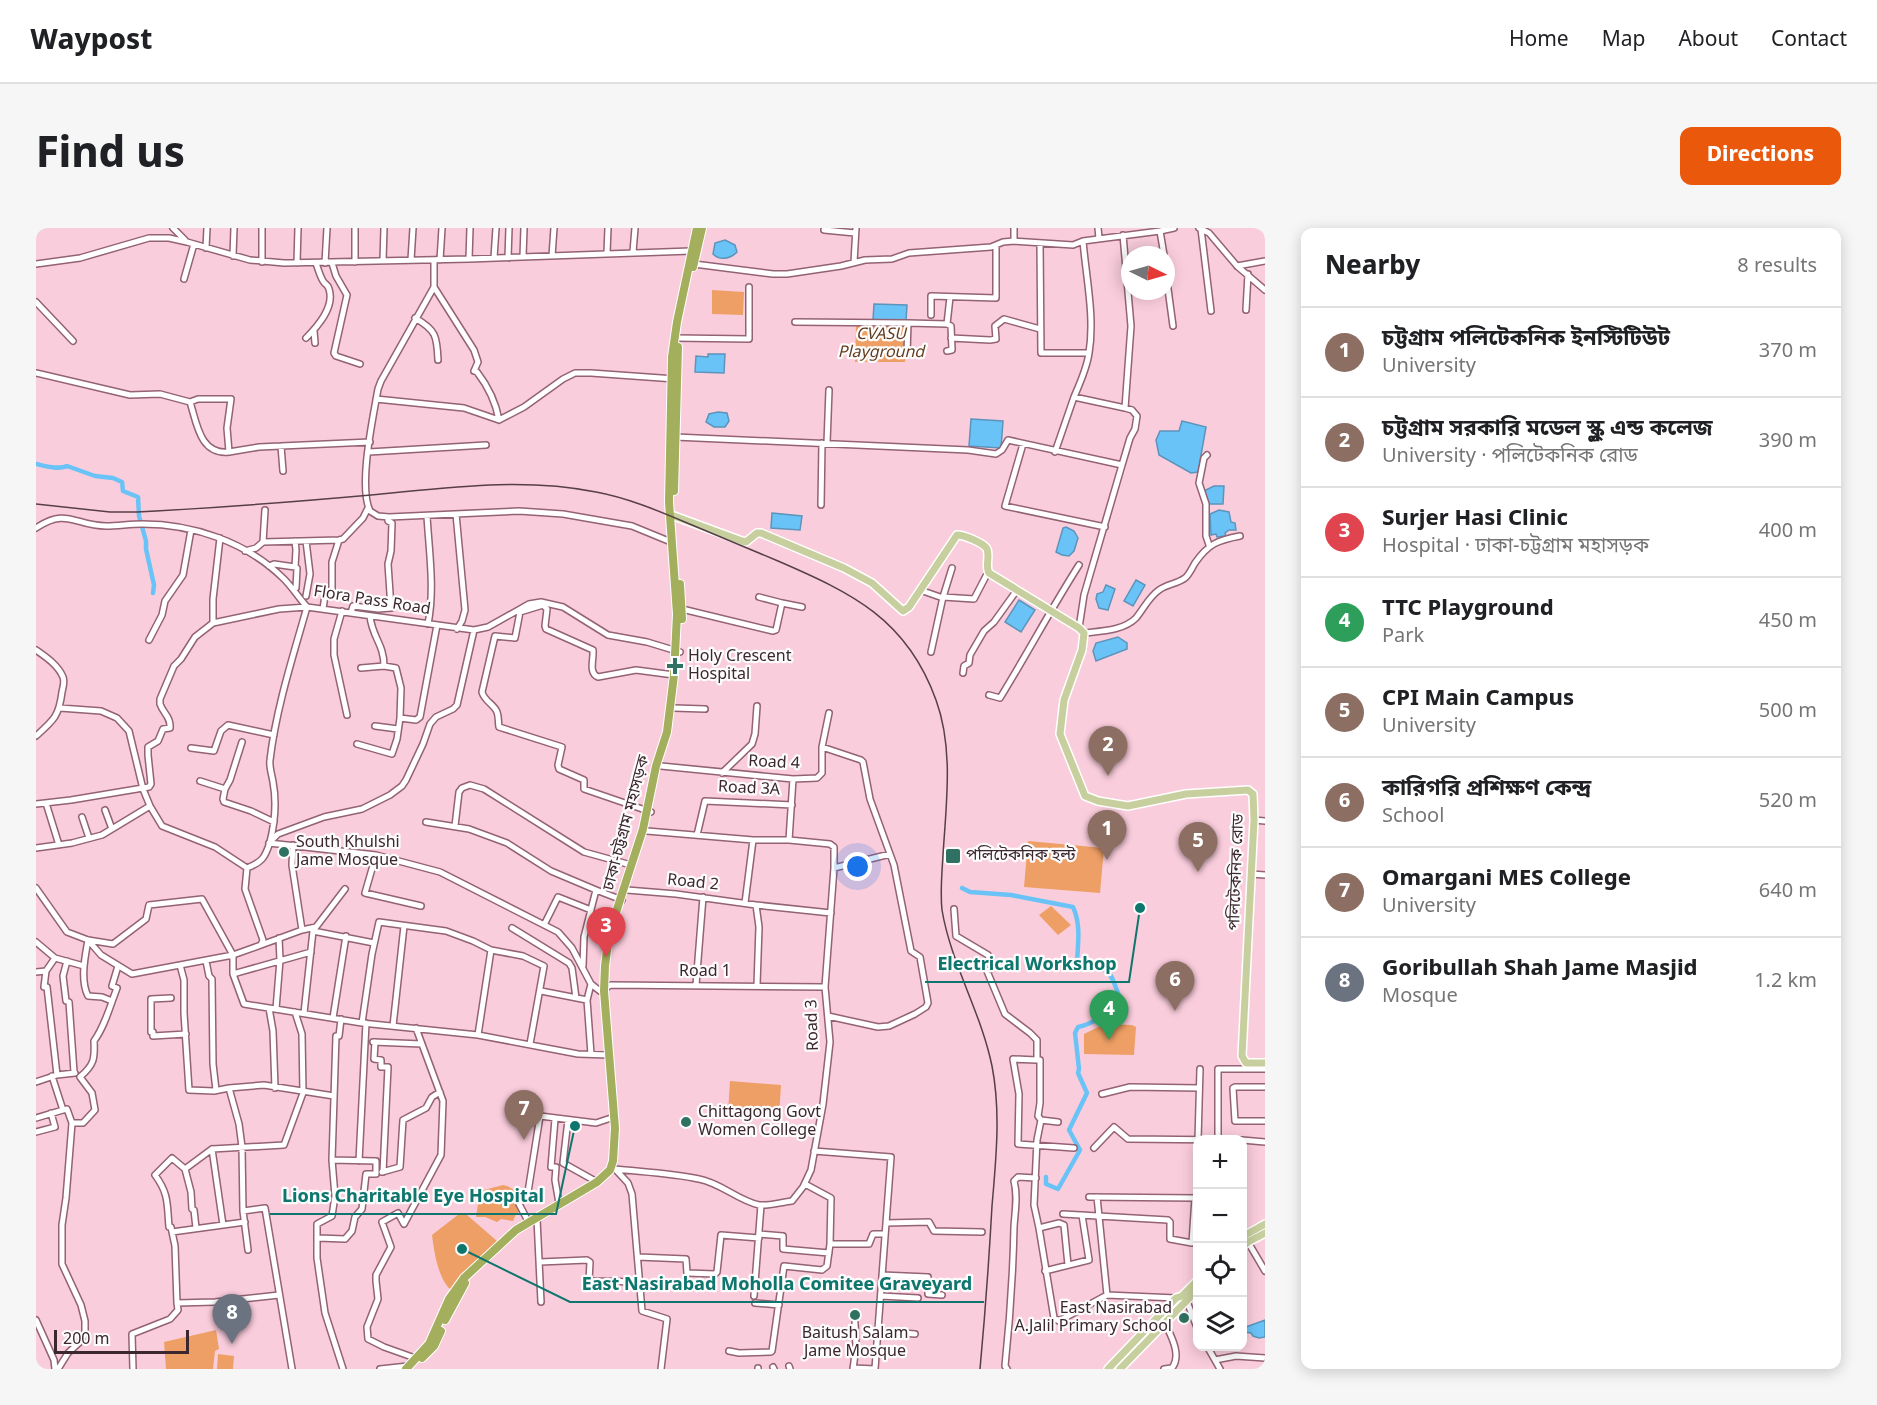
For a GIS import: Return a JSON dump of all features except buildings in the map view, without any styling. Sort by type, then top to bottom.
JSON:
[{"type":"highway","name":"ঢাকা-চট্টগ্রাম মহাসড়ক","points":[[622,900],[647,831],[656,766],[667,732],[678,651],[669,475],[677,338],[697,228]]},
{"type":"highway","name":"ঢাকা-চট্টগ্রাম মহাসড়ক","points":[[677,338],[702,228]]},
{"type":"highway","name":"ঢাকা-চট্টগ্রাম মহাসড়ক","points":[[408,1368],[429,1344],[454,1289],[516,1230],[597,1182],[610,1170],[613,1161],[615,1117],[609,1055],[607,948],[649,811],[672,726],[682,609],[674,516],[674,379]]},
{"type":"highway","name":"ঢাকা-চট্টগ্রাম মহাসড়ক","points":[[408,1368],[434,1346],[447,1313],[463,1286],[508,1241],[534,1219],[595,1188],[615,1169],[619,1143],[618,1115],[606,989]]},
{"type":"main road","points":[[674,516],[746,542],[760,532],[844,568],[872,583],[903,611],[909,607],[957,536],[963,535],[986,547],[989,573],[1081,630]]},
{"type":"main road","name":"পলিটেকনিক রোড","points":[[1081,630],[1082,650],[1064,700],[1060,734],[1085,796],[1128,807],[1186,794],[1248,790],[1254,794],[1242,1056],[1246,1063],[1265,1063]]},
{"type":"main road","points":[[1247,1239],[1265,1224]]},
{"type":"main road","points":[[1247,1241],[1265,1233]]},
{"type":"main road","points":[[1114,1369],[1165,1323],[1193,1285]]},
{"type":"main road","points":[[1114,1369],[1182,1299],[1193,1291]]},
{"type":"main road","points":[[1114,1369],[1182,1299]]},
{"type":"street","points":[[206,248],[207,228]]},
{"type":"street","points":[[233,255],[234,228]]},
{"type":"street","points":[[262,228],[262,262]]},
{"type":"street","points":[[297,263],[298,228]]},
{"type":"street","points":[[325,263],[327,228]]},
{"type":"street","points":[[355,228],[355,261]]},
{"type":"street","points":[[383,261],[384,228]]},
{"type":"street","points":[[411,260],[413,228]]},
{"type":"street","points":[[245,551],[256,548],[263,542],[343,539],[363,518],[368,508],[366,475],[376,399],[381,381],[434,287],[442,228]]},
{"type":"street","points":[[469,259],[470,228]]},
{"type":"street","points":[[494,258],[496,228]]},
{"type":"street","points":[[508,258],[509,228]]},
{"type":"street","points":[[523,257],[524,228]]},
{"type":"street","points":[[552,256],[554,228]]},
{"type":"street","points":[[607,253],[608,228]]},
{"type":"street","points":[[633,252],[635,228]]},
{"type":"street","points":[[1014,228],[1014,241]]},
{"type":"street","points":[[1098,228],[1100,238]]},
{"type":"street","points":[[694,264],[787,274],[865,260],[892,259],[909,253],[996,245],[1014,241],[1067,246],[1137,231],[1161,231],[1174,228]]},
{"type":"street","points":[[1200,228],[1209,233],[1237,266],[1264,288]]},
{"type":"street","points":[[1200,228],[1211,311]]},
{"type":"street","points":[[824,230],[856,230],[854,262]]},
{"type":"street","points":[[36,264],[80,258],[177,231],[187,242],[262,262],[332,263],[692,251]]},
{"type":"street","points":[[1161,231],[1163,246]]},
{"type":"street","points":[[1123,235],[1131,326],[1125,408]]},
{"type":"street","points":[[1055,452],[1089,353],[1090,316],[1083,241]]},
{"type":"street","points":[[1040,243],[1041,353],[1089,353]]},
{"type":"street","points":[[184,279],[194,244]]},
{"type":"street","points":[[931,315],[931,296],[996,298],[996,245]]},
{"type":"street","points":[[1237,266],[1265,261]]},
{"type":"street","points":[[306,338],[314,331],[328,308],[330,299],[328,287],[316,263]]},
{"type":"street","points":[[332,263],[347,296],[334,353],[336,356],[360,364]]},
{"type":"street","points":[[1246,310],[1248,274]]},
{"type":"street","points":[[434,287],[474,350],[478,362],[474,371],[483,381],[497,409],[499,420]]},
{"type":"street","points":[[677,338],[750,339],[749,287]]},
{"type":"street","points":[[947,324],[950,297]]},
{"type":"street","points":[[1170,300],[1173,326]]},
{"type":"street","points":[[36,302],[73,341]]},
{"type":"street","points":[[415,318],[429,326],[435,336],[438,360]]},
{"type":"street","points":[[951,338],[996,339],[996,326],[1004,319],[1040,329]]},
{"type":"street","points":[[795,322],[947,324],[951,326],[952,350],[947,351]]},
{"type":"street","points":[[907,354],[909,323]]},
{"type":"street","points":[[314,331],[315,343]]},
{"type":"street","points":[[36,373],[130,395],[160,394],[190,402],[198,399],[231,399],[227,428],[229,452]]},
{"type":"street","points":[[376,399],[464,408],[499,420],[524,407],[575,373],[674,379]]},
{"type":"street","points":[[821,505],[829,390]]},
{"type":"street","points":[[1074,397],[1132,410],[1137,416],[1084,595],[1081,630],[1105,631],[1129,623],[1160,588],[1186,578],[1209,545],[1240,536]]},
{"type":"street","points":[[190,402],[198,428],[210,449],[219,453],[260,447],[370,442]]},
{"type":"street","points":[[675,437],[968,450],[996,454],[1002,450],[1008,440],[1122,465]]},
{"type":"street","points":[[1023,444],[1005,506],[1105,527]]},
{"type":"street","points":[[369,452],[486,445]]},
{"type":"street","points":[[281,446],[284,471]]},
{"type":"street","points":[[1207,455],[1204,458],[1199,483],[1206,504],[1206,536],[1209,545]]},
{"type":"street","points":[[368,508],[378,516],[388,517],[519,511],[563,514],[632,526],[671,542]]},
{"type":"street","points":[[263,542],[265,510]]},
{"type":"street","points":[[456,514],[465,610],[457,629]]},
{"type":"street","points":[[427,516],[431,587],[428,624]]},
{"type":"street","points":[[351,613],[353,606],[391,608],[388,564],[392,523],[388,521],[388,517]]},
{"type":"street","name":"Flora Pass Road","points":[[36,528],[48,519],[54,518],[66,518],[104,526],[141,524],[182,527],[220,538],[269,566],[284,579],[307,607],[474,630],[488,627],[529,604],[541,602],[563,607],[609,635],[678,651]]},
{"type":"street","points":[[149,640],[162,615],[165,601],[183,575],[191,530]]},
{"type":"street","points":[[213,623],[213,598],[220,538]]},
{"type":"street","points":[[322,609],[325,595],[332,591],[332,562],[339,540]]},
{"type":"street","points":[[295,541],[296,588]]},
{"type":"street","points":[[306,541],[310,574],[306,596]]},
{"type":"street","points":[[269,566],[274,564],[296,567]]},
{"type":"street","points":[[988,695],[1000,698],[1050,610],[1079,565]]},
{"type":"street","points":[[931,652],[952,568]]},
{"type":"street","points":[[920,590],[943,597],[974,599],[989,573]]},
{"type":"street","points":[[963,673],[964,666],[969,663],[970,655],[984,631],[994,622],[1017,590]]},
{"type":"street","points":[[759,597],[802,608]]},
{"type":"street","points":[[682,609],[773,631],[776,630],[782,603]]},
{"type":"street","points":[[649,811],[585,789],[584,780],[559,769],[561,746],[499,728],[498,714],[484,698],[482,692],[494,637],[515,638],[520,612],[543,605],[547,610],[544,626],[546,629],[592,650],[593,674],[598,677],[636,670],[674,675]]},
{"type":"street","points":[[36,804],[149,788],[151,784],[148,747],[158,741],[163,729],[170,728],[171,725],[160,704],[160,699],[174,666],[182,659],[195,637],[213,623],[279,609],[307,607],[289,671],[269,763],[274,795],[274,822],[270,843],[263,860],[247,868]]},
{"type":"street","points":[[342,611],[334,639],[334,655],[347,714]]},
{"type":"street","points":[[370,616],[371,628],[383,650],[384,666]]},
{"type":"street","points":[[400,718],[416,720],[420,717],[437,625]]},
{"type":"street","points":[[270,843],[278,834],[324,817],[362,809],[390,795],[402,786],[423,744],[430,724],[436,717],[457,705],[474,630]]},
{"type":"street","points":[[36,650],[51,662],[63,676],[64,682],[60,708],[47,726],[36,736]]},
{"type":"street","points":[[357,744],[392,754],[400,718],[401,688],[396,668],[384,666],[361,668]]},
{"type":"street","points":[[722,773],[752,744],[757,706]]},
{"type":"street","points":[[60,708],[101,711],[117,718],[129,731],[143,789],[162,826],[215,847],[247,868]]},
{"type":"street","points":[[674,708],[705,709]]},
{"type":"street","name":"Road 4","points":[[661,766],[793,779],[817,778],[822,773],[822,747],[829,713]]},
{"type":"street","points":[[191,748],[214,751],[220,730],[228,725],[274,735]]},
{"type":"street","points":[[375,726],[398,729]]},
{"type":"street","points":[[242,742],[223,801],[274,822]]},
{"type":"street","points":[[822,747],[863,762],[870,800],[894,865],[911,951],[920,957],[928,1003],[915,1014],[889,1026],[878,1027],[828,1016]]},
{"type":"street","points":[[789,840],[793,779]]},
{"type":"street","points":[[200,781],[225,789]]},
{"type":"street","points":[[455,826],[459,792],[470,785],[478,786],[506,801],[584,852],[631,865]]},
{"type":"street","name":"Road 3A","points":[[697,835],[705,801],[792,805]]},
{"type":"street","points":[[46,803],[59,845]]},
{"type":"street","points":[[36,848],[72,843],[102,835],[150,806]]},
{"type":"street","points":[[105,810],[112,829]]},
{"type":"street","points":[[82,817],[89,838]]},
{"type":"street","points":[[1254,820],[1265,821]]},
{"type":"street","points":[[426,822],[469,829],[507,843],[551,872],[622,900]]},
{"type":"street","name":"Road 3","points":[[647,831],[753,840],[789,840],[830,844],[834,847],[825,987],[830,1042],[823,1104],[811,1170],[805,1184]]},
{"type":"street","points":[[746,903],[753,840]]},
{"type":"street","points":[[270,843],[376,855],[440,873],[558,932],[572,948],[591,984],[587,1000],[591,1054]]},
{"type":"street","points":[[294,845],[292,865],[302,930]]},
{"type":"street","points":[[834,868],[890,854]]},
{"type":"street","points":[[376,855],[365,893],[421,906]]},
{"type":"street","points":[[247,868],[246,889],[263,940],[261,945]]},
{"type":"street","points":[[1251,874],[1265,874]]},
{"type":"street","points":[[36,888],[67,932],[88,940],[113,944],[146,919],[150,905],[202,899],[233,955],[233,974],[244,1004],[364,1023],[478,1035],[578,1054],[609,1055]]},
{"type":"street","points":[[304,1013],[315,929],[345,889]]},
{"type":"street","points":[[582,966],[584,937],[596,890]]},
{"type":"street","name":"Road 2","points":[[627,890],[831,913]]},
{"type":"street","points":[[544,925],[558,897],[591,910]]},
{"type":"street","points":[[696,985],[703,897]]},
{"type":"street","points":[[756,905],[759,927],[757,985]]},
{"type":"street","points":[[954,909],[956,936],[988,955],[993,968],[987,971],[1005,1014],[1037,1040],[1037,1060]]},
{"type":"street","points":[[359,1161],[364,1023],[374,943],[379,922],[446,931],[490,950],[523,956],[544,966],[530,1044]]},
{"type":"street","points":[[393,1026],[404,926]]},
{"type":"street","points":[[512,928],[569,963],[572,968],[576,998]]},
{"type":"street","points":[[88,940],[101,955],[132,974],[233,955],[302,930],[315,929],[374,943]]},
{"type":"street","points":[[333,1018],[346,936]]},
{"type":"street","points":[[276,1009],[280,960],[279,939]]},
{"type":"street","points":[[88,940],[84,966],[85,990],[88,996],[102,997],[112,1001]]},
{"type":"street","points":[[36,942],[55,958],[84,966]]},
{"type":"street","points":[[478,1035],[490,950]]},
{"type":"street","points":[[233,974],[311,952]]},
{"type":"street","points":[[55,958],[46,971],[44,987],[47,987],[55,1076],[63,1110]]},
{"type":"street","points":[[67,961],[63,976],[66,1001],[69,1002],[74,1072],[92,1093],[95,1110],[83,1123],[72,1124]]},
{"type":"street","points":[[206,961],[212,979],[213,1064],[216,1090]]},
{"type":"street","points":[[180,965],[184,980],[189,1090],[264,1086],[334,1096]]},
{"type":"street","points":[[80,1077],[95,1058],[94,1041],[102,1030],[117,988],[112,986],[118,966]]},
{"type":"street","points":[[36,972],[46,971]]},
{"type":"street","name":"Road 1","points":[[591,984],[597,990],[696,985],[825,987]]},
{"type":"street","points":[[541,991],[587,1000]]},
{"type":"street","points":[[171,998],[151,999],[151,1032],[153,1036],[186,1034]]},
{"type":"street","points":[[268,1008],[273,1031],[276,1088]]},
{"type":"street","points":[[185,1169],[212,1149],[284,1145],[303,1093],[302,1034],[295,1012]]},
{"type":"street","points":[[341,1019],[339,1036],[336,1036],[332,1160],[334,1208],[332,1216],[317,1224],[317,1258],[325,1313],[343,1369]]},
{"type":"street","points":[[415,1358],[374,1343],[368,1339],[367,1327],[378,1299],[376,1275],[391,1247],[382,1222],[398,1213],[404,1224],[441,1155],[443,1103],[416,1028]]},
{"type":"street","points":[[365,1042],[422,1044]]},
{"type":"street","points":[[375,1042],[374,1059],[381,1060],[381,1067],[388,1067],[383,1172]]},
{"type":"street","points":[[1074,1148],[1037,1146],[1018,1144],[1019,1094],[1013,1059],[1040,1060],[1038,1116],[1041,1120],[1037,1146],[1034,1205],[1040,1228],[1054,1318],[1059,1321],[1107,1295],[1182,1299],[1193,1322]]},
{"type":"street","points":[[1218,1135],[1218,1068],[1265,1069]]},
{"type":"street","points":[[1198,1135],[1200,1069]]},
{"type":"street","points":[[36,1082],[74,1072]]},
{"type":"street","points":[[1102,1094],[1130,1087],[1199,1088]]},
{"type":"street","points":[[1265,1087],[1233,1088],[1235,1121],[1265,1121]]},
{"type":"street","points":[[229,1088],[242,1147],[243,1211],[248,1250]]},
{"type":"street","points":[[318,1238],[345,1239],[352,1231],[355,1217],[362,1209],[366,1174],[376,1174],[400,1167],[403,1120],[426,1108],[432,1097],[440,1092]]},
{"type":"street","points":[[36,1118],[67,1109],[72,1124],[62,1224],[62,1264],[81,1305],[85,1332],[82,1340],[56,1369]]},
{"type":"street","points":[[36,1132],[55,1127],[51,1113]]},
{"type":"street","points":[[541,1302],[540,1262],[534,1219],[519,1204],[528,1192],[540,1116],[596,1123],[615,1117]]},
{"type":"street","points":[[555,1119],[551,1167],[556,1167],[555,1180],[559,1203]]},
{"type":"street","points":[[568,1120],[563,1163],[597,1182]]},
{"type":"street","points":[[1041,1120],[1058,1122]]},
{"type":"street","points":[[1094,1148],[1114,1127],[1128,1139],[1193,1139]]},
{"type":"street","points":[[1247,1140],[1265,1142]]},
{"type":"street","points":[[212,1149],[223,1225]]},
{"type":"street","points":[[814,1152],[891,1157],[875,1369],[853,1368],[856,1347],[855,1323]]},
{"type":"street","points":[[133,1369],[132,1334],[170,1319],[178,1310],[175,1253],[171,1227],[169,1227],[165,1189],[155,1175],[172,1158],[185,1169],[196,1228]]},
{"type":"street","points":[[332,1160],[376,1161],[376,1174]]},
{"type":"street","points":[[615,1169],[661,1172],[701,1179],[717,1184],[746,1201],[761,1205],[792,1201],[805,1184],[831,1198],[830,1252],[827,1266],[822,1270],[784,1266],[772,1352],[729,1351]]},
{"type":"street","points":[[615,1169],[628,1183],[632,1194],[643,1312],[668,1320],[661,1369]]},
{"type":"street","points":[[1007,1369],[1005,1366],[1012,1296],[1017,1191],[1014,1181],[1018,1177],[1036,1178]]},
{"type":"street","points":[[1063,1214],[1168,1220],[1170,1239],[1192,1243],[1196,1199],[1194,1197],[1089,1197]]},
{"type":"street","points":[[1097,1197],[1107,1295]]},
{"type":"street","points":[[761,1205],[754,1300],[779,1305]]},
{"type":"street","points":[[243,1211],[264,1208],[292,1369]]},
{"type":"street","points":[[1045,1271],[1089,1260],[1082,1215]]},
{"type":"street","points":[[172,1232],[245,1222]]},
{"type":"street","points":[[886,1223],[929,1222],[934,1231],[982,1232]]},
{"type":"street","points":[[1040,1228],[1059,1223],[1064,1225],[1068,1265]]},
{"type":"street","points":[[830,1244],[869,1244],[873,1234],[885,1234]]},
{"type":"street","points":[[638,1257],[687,1259],[687,1274],[715,1274],[721,1235],[783,1236],[783,1249],[830,1252]]},
{"type":"street","points":[[1245,1243],[1265,1270]]},
{"type":"street","points":[[540,1262],[587,1260],[590,1262],[589,1281],[640,1282]]},
{"type":"street","points":[[882,1275],[928,1277],[928,1294],[942,1295]]},
{"type":"street","points":[[177,1302],[215,1302],[279,1295]]},
{"type":"street","points":[[880,1296],[918,1298]]},
{"type":"street","points":[[36,1320],[54,1359],[56,1369]]},
{"type":"street","points":[[1164,1369],[1172,1368],[1176,1357],[1172,1336],[1165,1323]]},
{"type":"street","points":[[878,1331],[915,1334]]},
{"type":"street","points":[[1209,1351],[1220,1369]]},
{"type":"street","points":[[1215,1360],[1236,1356],[1265,1358]]},
{"type":"street","points":[[380,1369],[408,1368]]},
{"type":"green space","points":[[712,290],[744,292],[743,315],[712,314]]},
{"type":"green space","name":"CVASU Playground","points":[[856,325],[907,325],[905,362],[855,362]]},
{"type":"green space","points":[[1028,841],[1104,848],[1100,893],[1024,887]]},
{"type":"green space","points":[[1051,906],[1071,925],[1058,935],[1039,915]]},
{"type":"green space","points":[[1104,1024],[1136,1027],[1134,1055],[1084,1054],[1084,1034]]},
{"type":"green space","points":[[730,1081],[781,1085],[779,1117],[728,1113]]},
{"type":"green space","points":[[503,1185],[520,1193],[518,1202],[522,1210],[516,1214],[513,1221],[501,1219],[497,1222],[485,1217],[476,1217],[480,1191]]},
{"type":"green space","points":[[459,1214],[467,1215],[497,1241],[451,1290],[440,1272],[432,1235]]},
{"type":"green space","points":[[216,1330],[219,1349],[215,1351],[213,1369],[166,1369],[164,1342]]},
{"type":"green space","points":[[218,1354],[234,1356],[233,1369],[217,1369]]},
{"type":"water","points":[[725,240],[735,245],[737,252],[728,258],[719,258],[713,254],[715,243]]},
{"type":"water","points":[[874,304],[907,305],[906,321],[873,320]]},
{"type":"water","points":[[708,354],[725,354],[724,373],[695,372],[696,356],[708,357]]},
{"type":"water","points":[[727,413],[729,421],[725,427],[714,427],[706,422],[709,414]]},
{"type":"water","points":[[971,419],[1003,421],[1001,448],[969,446]]},
{"type":"water","points":[[1182,421],[1206,427],[1198,472],[1191,473],[1159,455],[1156,440],[1160,431],[1179,431]]},
{"type":"water","points":[[1214,486],[1224,486],[1223,504],[1208,504],[1204,491]]},
{"type":"water","points":[[1219,510],[1229,512],[1236,530],[1229,530],[1225,533],[1226,536],[1217,537],[1216,534],[1211,535],[1210,514]]},
{"type":"water","points":[[772,513],[802,516],[800,530],[771,528]]},
{"type":"water","points":[[1063,528],[1074,531],[1078,538],[1074,551],[1069,556],[1056,552]]},
{"type":"water","points":[[1136,580],[1145,585],[1133,606],[1124,601]]},
{"type":"water","points":[[1106,585],[1115,589],[1108,610],[1099,608],[1096,599],[1097,594],[1103,592]]},
{"type":"water","points":[[1019,600],[1035,610],[1021,632],[1005,622]]},
{"type":"water","points":[[1118,637],[1127,643],[1127,649],[1096,661],[1093,651],[1096,643]]},
{"type":"water","points":[[1265,1320],[1265,1337],[1253,1336],[1247,1332],[1247,1327]]},
{"type":"waterway","points":[[36,464],[56,468],[67,466],[95,476],[113,478],[122,482],[123,491],[138,497],[139,516],[154,585],[153,593]]},
{"type":"waterway","points":[[962,888],[970,892],[1011,895],[1073,907],[1078,927],[1077,962],[1082,968],[1099,968],[1109,972],[1120,998],[1107,1012],[1096,1020],[1078,1027],[1075,1033],[1078,1073],[1087,1093],[1069,1130],[1080,1150],[1058,1189],[1046,1184],[1046,1177]]},
{"type":"railway","points":[[36,504],[110,512],[137,512],[484,485],[540,485],[568,488],[633,502],[778,561],[853,598],[893,629],[924,672],[942,719],[947,757],[947,797],[941,882],[942,910],[952,950],[981,1026],[995,1083],[996,1153],[980,1369]]},
{"type":"place","name":"Holy Crescent Hospital","points":[[675,666]]},
{"type":"place","name":"চট্টগ্রাম সরকারি মডেল স্কুল এন্ড কলেজ","points":[[1108,776]]},
{"type":"place","name":"South Khulshi Jame Mosque","points":[[284,852]]},
{"type":"place","name":"পলিটেকনিক হল্ট","points":[[953,856]]},
{"type":"place","name":"চট্টগ্রাম পলিটেকনিক ইনস্টিটিউট","points":[[1107,860]]},
{"type":"place","name":"CPI Main Campus","points":[[1198,872]]},
{"type":"place","name":"Electrical Workshop","points":[[1140,908]]},
{"type":"place","name":"Surjer Hasi Clinic","points":[[606,957]]},
{"type":"place","name":"কারিগরি প্রশিক্ষণ কেন্দ্র","points":[[1175,1011]]},
{"type":"place","name":"TTC Playground","points":[[1109,1040]]},
{"type":"place","name":"Chittagong Govt Women College","points":[[686,1122]]},
{"type":"place","name":"Lions Charitable Eye Hospital","points":[[575,1126]]},
{"type":"place","name":"Omargani MES College","points":[[524,1140]]},
{"type":"place","name":"East Nasirabad Moholla Comitee Graveyard","points":[[462,1249]]},
{"type":"place","name":"Baitush Salam Jame Mosque","points":[[855,1315]]},
{"type":"place","name":"East Nasirabad A.Jalil Primary School","points":[[1184,1318]]},
{"type":"place","name":"Goribullah Shah Jame Masjid","points":[[232,1344]]}]
